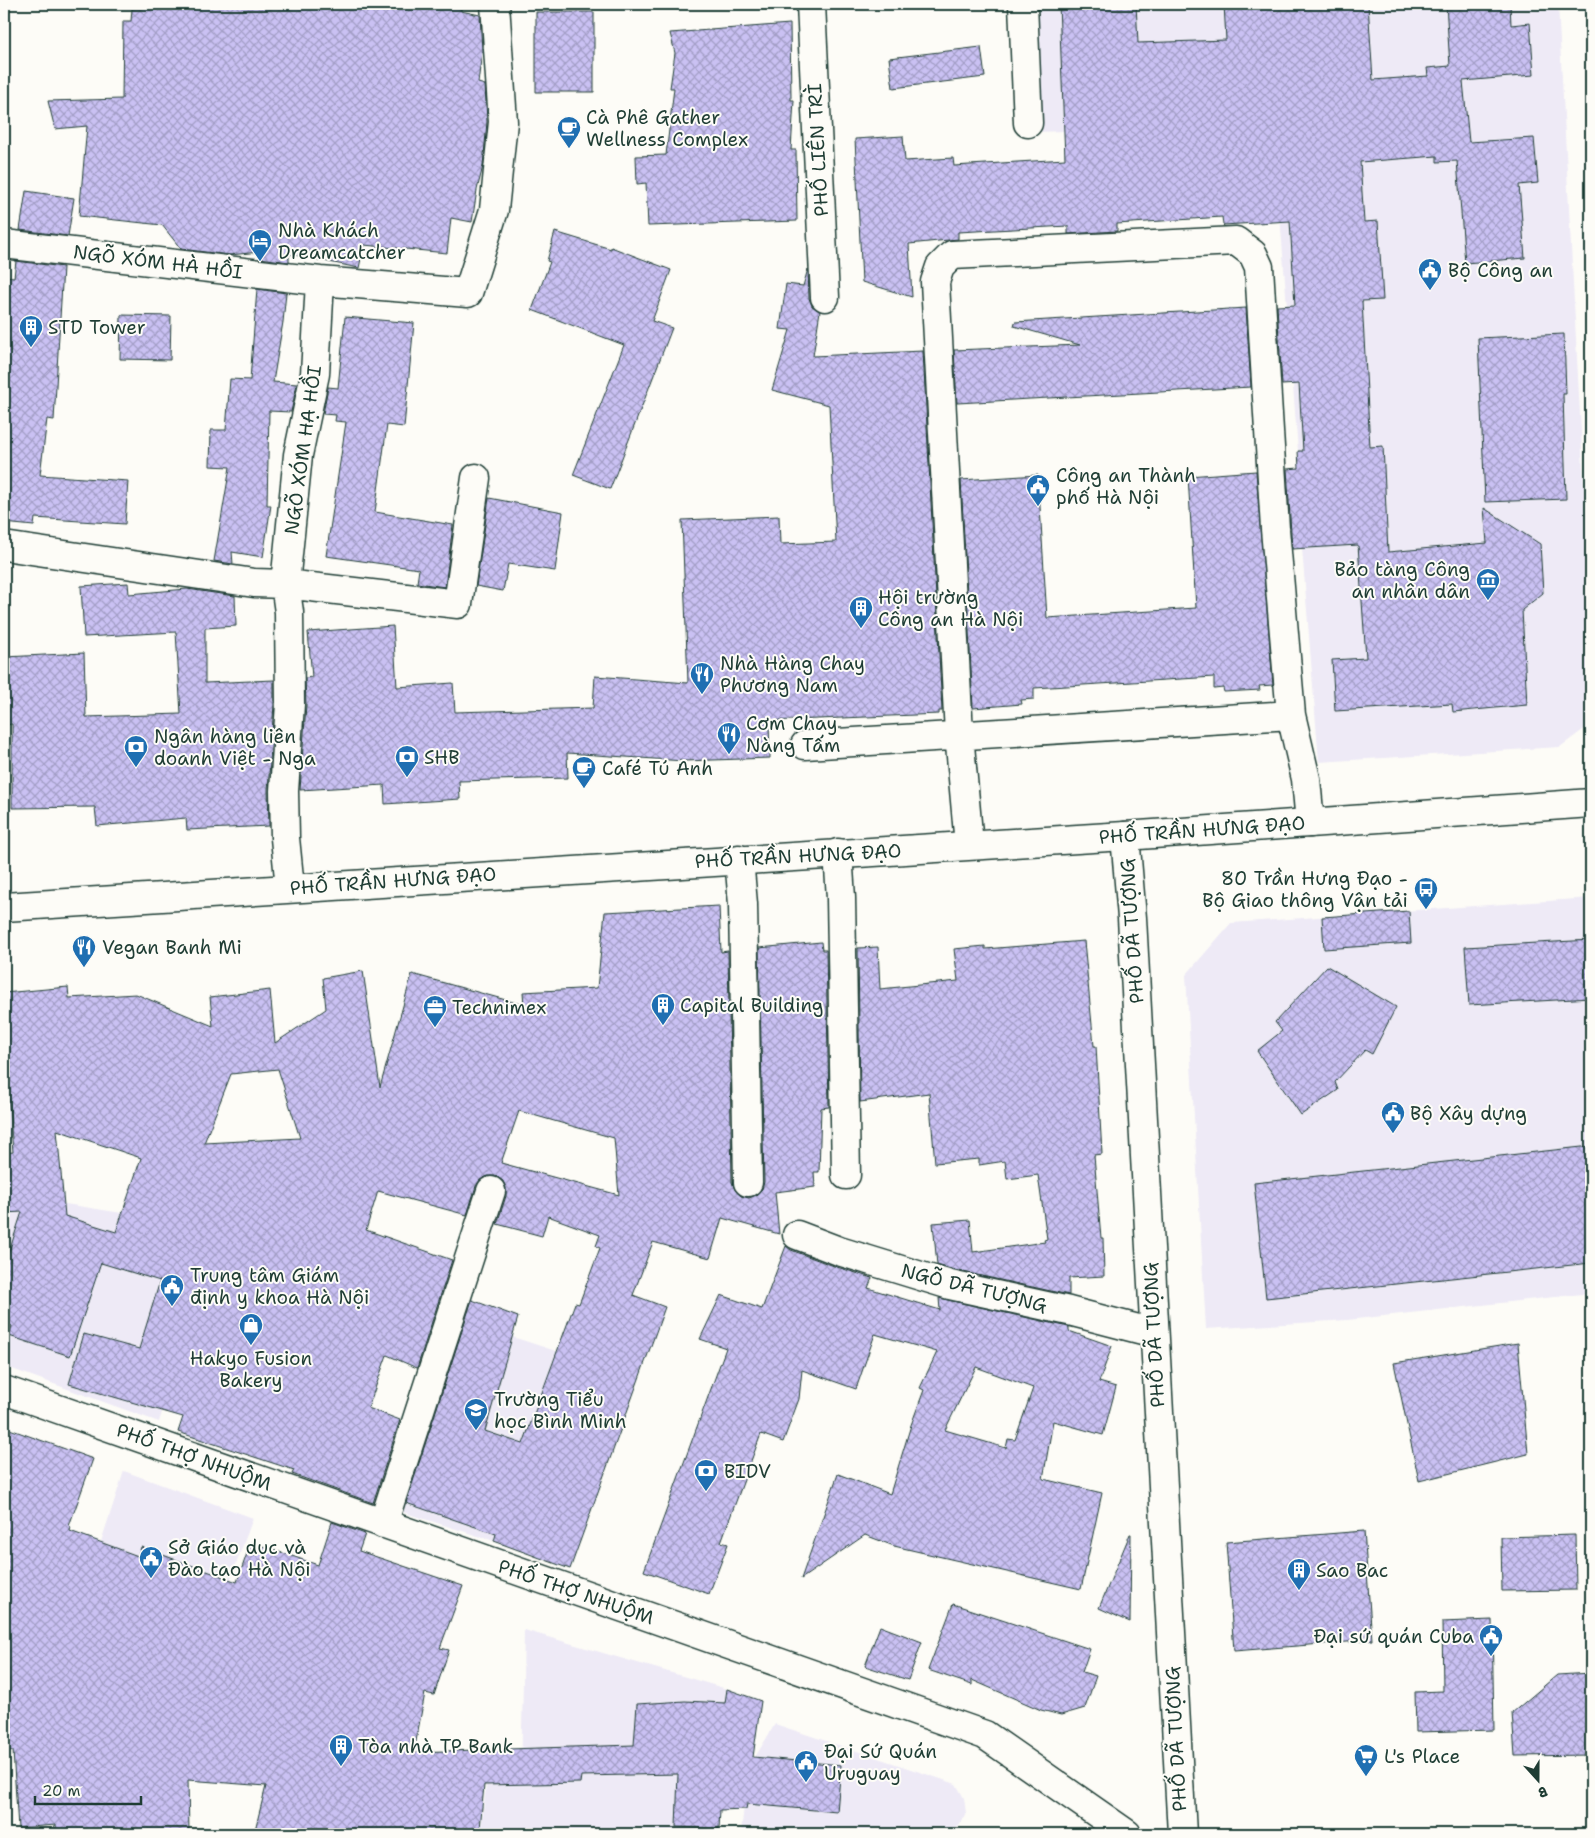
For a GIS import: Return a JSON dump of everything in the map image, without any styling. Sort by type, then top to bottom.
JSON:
[{"type":"street","name":"NGÕ XÓM HÀ HỒI","points":[[4,244],[320,281],[468,294],[494,210],[503,122],[495,4]]},
{"type":"street","name":"PHỐ LIÊN TRÌ","points":[[812,4],[825,297]]},
{"type":"street","points":[[1023,4],[1028,123]]},
{"type":"street","points":[[969,845],[959,734],[935,282],[940,267],[952,255],[1236,241],[1253,254],[1259,267],[1275,529],[1291,715],[1306,779],[1310,823]]},
{"type":"street","name":"NGÕ XÓM HẠ HỒI","points":[[290,888],[285,838],[284,791],[290,704],[289,612],[285,584],[298,456],[315,374],[320,281]]},
{"type":"street","points":[[4,546],[254,583],[285,584],[458,604],[476,478]]},
{"type":"street","points":[[805,745],[1291,715]]},
{"type":"street","name":"PHỐ TRẦN HƯNG ĐẠO","points":[[4,907],[1125,836],[1591,803]]},
{"type":"street","name":"PHỐ DÃ TƯỢNG","points":[[1125,836],[1132,918],[1182,1834]]},
{"type":"street","points":[[838,853],[841,907],[846,1175]]},
{"type":"street","points":[[739,859],[743,904],[748,1182]]},
{"type":"street","points":[[383,1524],[491,1191]]},
{"type":"street","name":"NGÕ DÃ TƯỢNG","points":[[797,1235],[839,1251],[950,1285],[1069,1311],[1154,1333]]},
{"type":"street","name":"PHỐ THỢ NHUỘM","points":[[4,1390],[986,1735],[1127,1834]]},
{"type":"shaded area","name":"Bộ Công an","points":[[1031,4],[1558,4],[1591,618],[1591,724],[1560,747],[1319,762],[1302,548],[1298,451],[1273,124],[1036,132]]},
{"type":"shaded area","name":"Bộ Xây dựng","points":[[1591,898],[1591,1293],[1347,1320],[1206,1329],[1186,975],[1231,923]]},
{"type":"shaded area","points":[[4,1045],[12,1136],[4,1137]]},
{"type":"shaded area","points":[[17,1199],[53,1202],[122,1213],[213,1245],[159,1422],[4,1366],[4,1229],[7,1229]]},
{"type":"shaded area","name":"Trường Tiểu học Bình Minh","points":[[457,1319],[562,1353],[494,1541],[393,1509]]},
{"type":"shaded area","points":[[124,1471],[253,1518],[187,1697],[97,1554]]},
{"type":"shaded area","points":[[524,1630],[727,1689],[719,1834],[480,1834],[487,1780],[521,1779]]},
{"type":"shaded area","points":[[775,1724],[956,1784],[964,1798],[966,1813],[959,1825],[944,1834],[741,1833],[748,1769]]},
{"type":"building","points":[[167,4],[461,4],[461,11],[480,15],[482,51],[478,83],[485,85],[487,122],[483,166],[472,222],[451,218],[447,253],[364,245],[359,268],[289,254],[289,262],[260,258],[260,252],[229,255],[181,249],[162,225],[79,216],[87,126],[55,129],[48,101],[122,99],[123,21],[131,21],[132,9]]},
{"type":"building","points":[[1059,4],[1136,4],[1138,43],[1226,40],[1224,4],[1368,4],[1373,80],[1428,76],[1427,68],[1450,66],[1446,4],[1510,4],[1511,25],[1530,23],[1534,75],[1463,81],[1469,142],[1534,138],[1538,183],[1519,185],[1525,258],[1465,263],[1457,161],[1437,162],[1437,156],[1360,162],[1364,222],[1378,221],[1383,300],[1362,301],[1370,447],[1383,446],[1388,552],[1487,543],[1484,508],[1540,544],[1543,593],[1522,610],[1527,705],[1453,712],[1452,704],[1335,711],[1332,660],[1366,658],[1358,545],[1292,549],[1287,469],[1299,468],[1298,451],[1303,451],[1299,384],[1282,385],[1277,306],[1295,305],[1290,221],[1223,225],[1222,217],[1117,224],[1117,231],[1068,234],[1068,226],[958,232],[958,239],[909,244],[912,297],[862,282],[855,139],[903,136],[905,161],[953,158],[954,166],[1065,159]]},
{"type":"building","points":[[536,12],[594,12],[594,92],[536,92]]},
{"type":"building","points":[[790,24],[791,100],[794,100],[791,150],[796,150],[797,221],[648,226],[646,183],[637,184],[636,156],[666,155],[674,88],[670,88],[675,53],[670,33]]},
{"type":"building","points":[[981,47],[985,77],[893,88],[889,58]]},
{"type":"building","points":[[26,191],[74,198],[68,236],[20,230]]},
{"type":"building","points":[[555,232],[611,249],[611,247],[671,270],[652,321],[672,328],[610,489],[573,475],[624,345],[532,310],[550,262],[547,261]]},
{"type":"building","points":[[16,261],[63,267],[54,420],[47,419],[40,475],[128,481],[125,524],[35,518],[34,526],[4,523],[4,276],[14,277]]},
{"type":"building","points":[[808,269],[809,298],[812,306],[820,311],[813,356],[923,351],[942,711],[939,711],[939,714],[769,721],[770,758],[684,761],[567,753],[568,778],[459,781],[460,799],[385,804],[384,785],[300,790],[306,705],[305,678],[312,677],[308,632],[393,626],[397,687],[453,683],[455,712],[593,708],[595,676],[688,683],[682,520],[779,516],[780,544],[836,542],[829,405],[772,390],[790,330],[780,329],[786,284],[803,286]]},
{"type":"building","points":[[257,289],[286,293],[273,382],[297,384],[291,412],[269,411],[267,505],[271,505],[263,557],[232,552],[233,564],[214,561],[230,467],[210,466],[211,430],[226,430],[230,379],[250,380]]},
{"type":"building","points":[[1246,308],[1251,387],[957,403],[954,350],[1080,345],[1014,326],[1015,322]]},
{"type":"building","points":[[121,315],[171,316],[170,360],[120,359]]},
{"type":"building","points":[[345,317],[414,323],[404,427],[387,425],[375,512],[453,525],[445,587],[417,583],[419,569],[326,556],[346,422],[335,421],[336,415],[323,414],[328,387],[338,388]]},
{"type":"building","points":[[1564,334],[1566,394],[1563,394],[1566,499],[1485,502],[1478,338]]},
{"type":"building","points":[[1256,471],[1273,685],[1259,686],[1260,690],[1224,692],[1223,688],[1214,689],[1214,677],[1034,688],[1034,699],[1021,700],[1022,704],[973,708],[961,480],[1038,475],[1047,618],[1196,608],[1188,476]]},
{"type":"building","points":[[489,498],[563,512],[555,571],[508,564],[503,591],[476,586]]},
{"type":"building","points":[[128,583],[129,594],[187,589],[235,596],[236,626],[205,628],[205,683],[274,680],[268,790],[269,826],[187,830],[186,818],[97,826],[95,807],[12,808],[12,724],[5,725],[5,657],[84,653],[86,717],[181,714],[176,632],[84,637],[81,586]]},
{"type":"building","points":[[719,906],[721,952],[728,951],[732,1182],[735,1190],[741,1196],[749,1198],[756,1195],[762,1189],[764,1182],[759,948],[821,942],[822,950],[826,950],[829,1107],[821,1108],[819,1172],[814,1172],[815,1187],[775,1192],[779,1234],[722,1218],[710,1258],[653,1242],[633,1295],[665,1307],[570,1569],[494,1541],[496,1534],[406,1503],[472,1300],[518,1317],[485,1431],[523,1444],[575,1303],[579,1304],[600,1248],[596,1246],[600,1235],[548,1216],[542,1236],[497,1224],[506,1196],[506,1188],[503,1181],[496,1176],[488,1176],[480,1180],[476,1186],[467,1215],[378,1191],[366,1230],[452,1260],[417,1368],[387,1355],[368,1408],[400,1420],[373,1503],[292,1474],[294,1470],[178,1432],[183,1417],[69,1384],[84,1334],[139,1349],[160,1281],[101,1263],[70,1356],[9,1336],[12,1326],[4,1323],[4,1267],[22,1212],[4,1213],[4,1153],[13,1152],[4,1045],[4,993],[68,987],[69,998],[136,994],[213,1026],[210,997],[270,990],[275,1043],[326,1009],[323,978],[363,971],[380,1087],[412,974],[524,1005],[523,992],[597,988],[605,912]],"holes":[[[278,1069],[300,1138],[204,1143],[231,1074]],[[519,1111],[614,1138],[619,1195],[501,1163]],[[57,1130],[141,1158],[116,1232],[65,1216]]]},
{"type":"building","points":[[1409,911],[1411,943],[1324,949],[1322,917]]},
{"type":"building","points":[[1591,940],[1591,998],[1469,1005],[1465,947]]},
{"type":"building","points":[[1084,941],[1094,1046],[1096,1046],[1102,1154],[1094,1155],[1101,1238],[1103,1238],[1104,1276],[1069,1278],[1069,1295],[937,1265],[933,1223],[970,1220],[973,1252],[1045,1242],[1044,1240],[1047,1239],[1038,1175],[1007,1179],[1005,1161],[979,1165],[979,1159],[935,1163],[929,1093],[860,1102],[858,948],[878,947],[880,989],[958,981],[954,949],[985,946],[985,949]]},
{"type":"building","points":[[1327,966],[1396,1007],[1372,1054],[1365,1050],[1335,1082],[1338,1090],[1301,1115],[1257,1051],[1282,1031],[1275,1022]]},
{"type":"building","points":[[1591,1146],[1591,1263],[1266,1298],[1254,1183]]},
{"type":"building","points":[[786,1246],[791,1250],[834,1266],[872,1278],[868,1288],[940,1310],[939,1298],[1069,1327],[1069,1331],[1112,1346],[1099,1382],[1116,1387],[1103,1435],[1053,1421],[1043,1479],[1102,1493],[1081,1589],[894,1546],[865,1535],[801,1579],[838,1474],[890,1494],[924,1390],[920,1388],[937,1352],[875,1334],[856,1389],[802,1370],[799,1399],[783,1442],[761,1434],[721,1542],[728,1544],[709,1594],[644,1571],[726,1348],[700,1339],[721,1295],[762,1309]],"holes":[[[976,1367],[1033,1388],[1015,1440],[1008,1439],[1006,1448],[945,1430]]]},
{"type":"building","points":[[1518,1343],[1528,1454],[1419,1481],[1394,1363]]},
{"type":"building","points":[[4,1427],[93,1459],[69,1526],[71,1527],[70,1531],[138,1556],[141,1547],[237,1582],[251,1542],[318,1565],[332,1522],[365,1534],[359,1551],[463,1586],[440,1648],[449,1650],[434,1695],[425,1693],[414,1752],[634,1745],[637,1704],[685,1701],[725,1703],[727,1689],[761,1701],[753,1757],[841,1765],[837,1812],[747,1804],[746,1809],[720,1810],[719,1829],[676,1827],[678,1774],[581,1776],[580,1783],[484,1785],[480,1829],[407,1832],[407,1834],[254,1834],[266,1786],[188,1780],[189,1834],[56,1834],[56,1825],[18,1828],[13,1751],[4,1750]]},
{"type":"building","name":"Sao Bac","points":[[1364,1531],[1372,1640],[1234,1651],[1226,1542]]},
{"type":"building","points":[[1131,1534],[1130,1622],[1099,1608]]},
{"type":"building","points":[[1575,1535],[1576,1590],[1502,1591],[1501,1537]]},
{"type":"building","points":[[953,1604],[1090,1649],[1082,1672],[1096,1676],[1085,1708],[1061,1715],[1041,1710],[972,1680],[972,1685],[928,1670]]},
{"type":"building","points":[[1492,1620],[1494,1730],[1416,1732],[1415,1692],[1443,1691],[1442,1622]]},
{"type":"building","points":[[880,1626],[922,1642],[908,1680],[865,1666]]},
{"type":"building","points":[[1591,1673],[1591,1755],[1515,1756],[1512,1713],[1557,1675]]},
{"type":"place","name":"Cà Phê Gather Wellness Complex","points":[[569,149]]},
{"type":"place","name":"Nhà Khách Dreamcatcher","points":[[260,262]]},
{"type":"place","name":"Bộ Công an","points":[[1430,291]]},
{"type":"place","name":"STD Tower","points":[[31,348]]},
{"type":"place","name":"Công an Thành phố Hà Nội","points":[[1038,507]]},
{"type":"place","name":"Bảo tàng Công an nhân dân","points":[[1488,601]]},
{"type":"place","name":"Hội trường Công an Hà Nội","points":[[861,629]]},
{"type":"place","name":"Nhà Hàng Chay Phương Nam","points":[[702,695]]},
{"type":"place","name":"Cơm Chay Nàng Tấm","points":[[729,755]]},
{"type":"place","name":"Ngân hàng liên doanh Việt - Nga","points":[[136,768]]},
{"type":"place","name":"SHB","points":[[407,778]]},
{"type":"place","name":"Café Tú Anh","points":[[584,789]]},
{"type":"place","name":"80 Trần Hưng Đạo - Bộ Giao thông Vận tải","points":[[1426,910]]},
{"type":"place","name":"Vegan Banh Mi","points":[[84,968]]},
{"type":"place","name":"Capital Building","points":[[663,1026]]},
{"type":"place","name":"Technimex","points":[[435,1028]]},
{"type":"place","name":"Bộ Xây dựng","points":[[1393,1134]]},
{"type":"place","name":"Trung tâm Giám định y khoa Hà Nội","points":[[172,1307]]},
{"type":"place","name":"Hakyo Fusion Bakery","points":[[251,1346]]},
{"type":"place","name":"Trường Tiểu học Bình Minh","points":[[476,1431]]},
{"type":"place","name":"BIDV","points":[[706,1492]]},
{"type":"place","name":"Sở Giáo dục và Đào tạo Hà Nội","points":[[151,1579]]},
{"type":"place","name":"Sao Bac","points":[[1299,1591]]},
{"type":"place","name":"Đại sứ quán Cuba","points":[[1491,1657]]},
{"type":"place","name":"Tòa nhà TP Bank","points":[[341,1767]]},
{"type":"place","name":"L's Place","points":[[1366,1777]]},
{"type":"place","name":"Đại Sứ Quán Uruguay","points":[[806,1783]]}]
